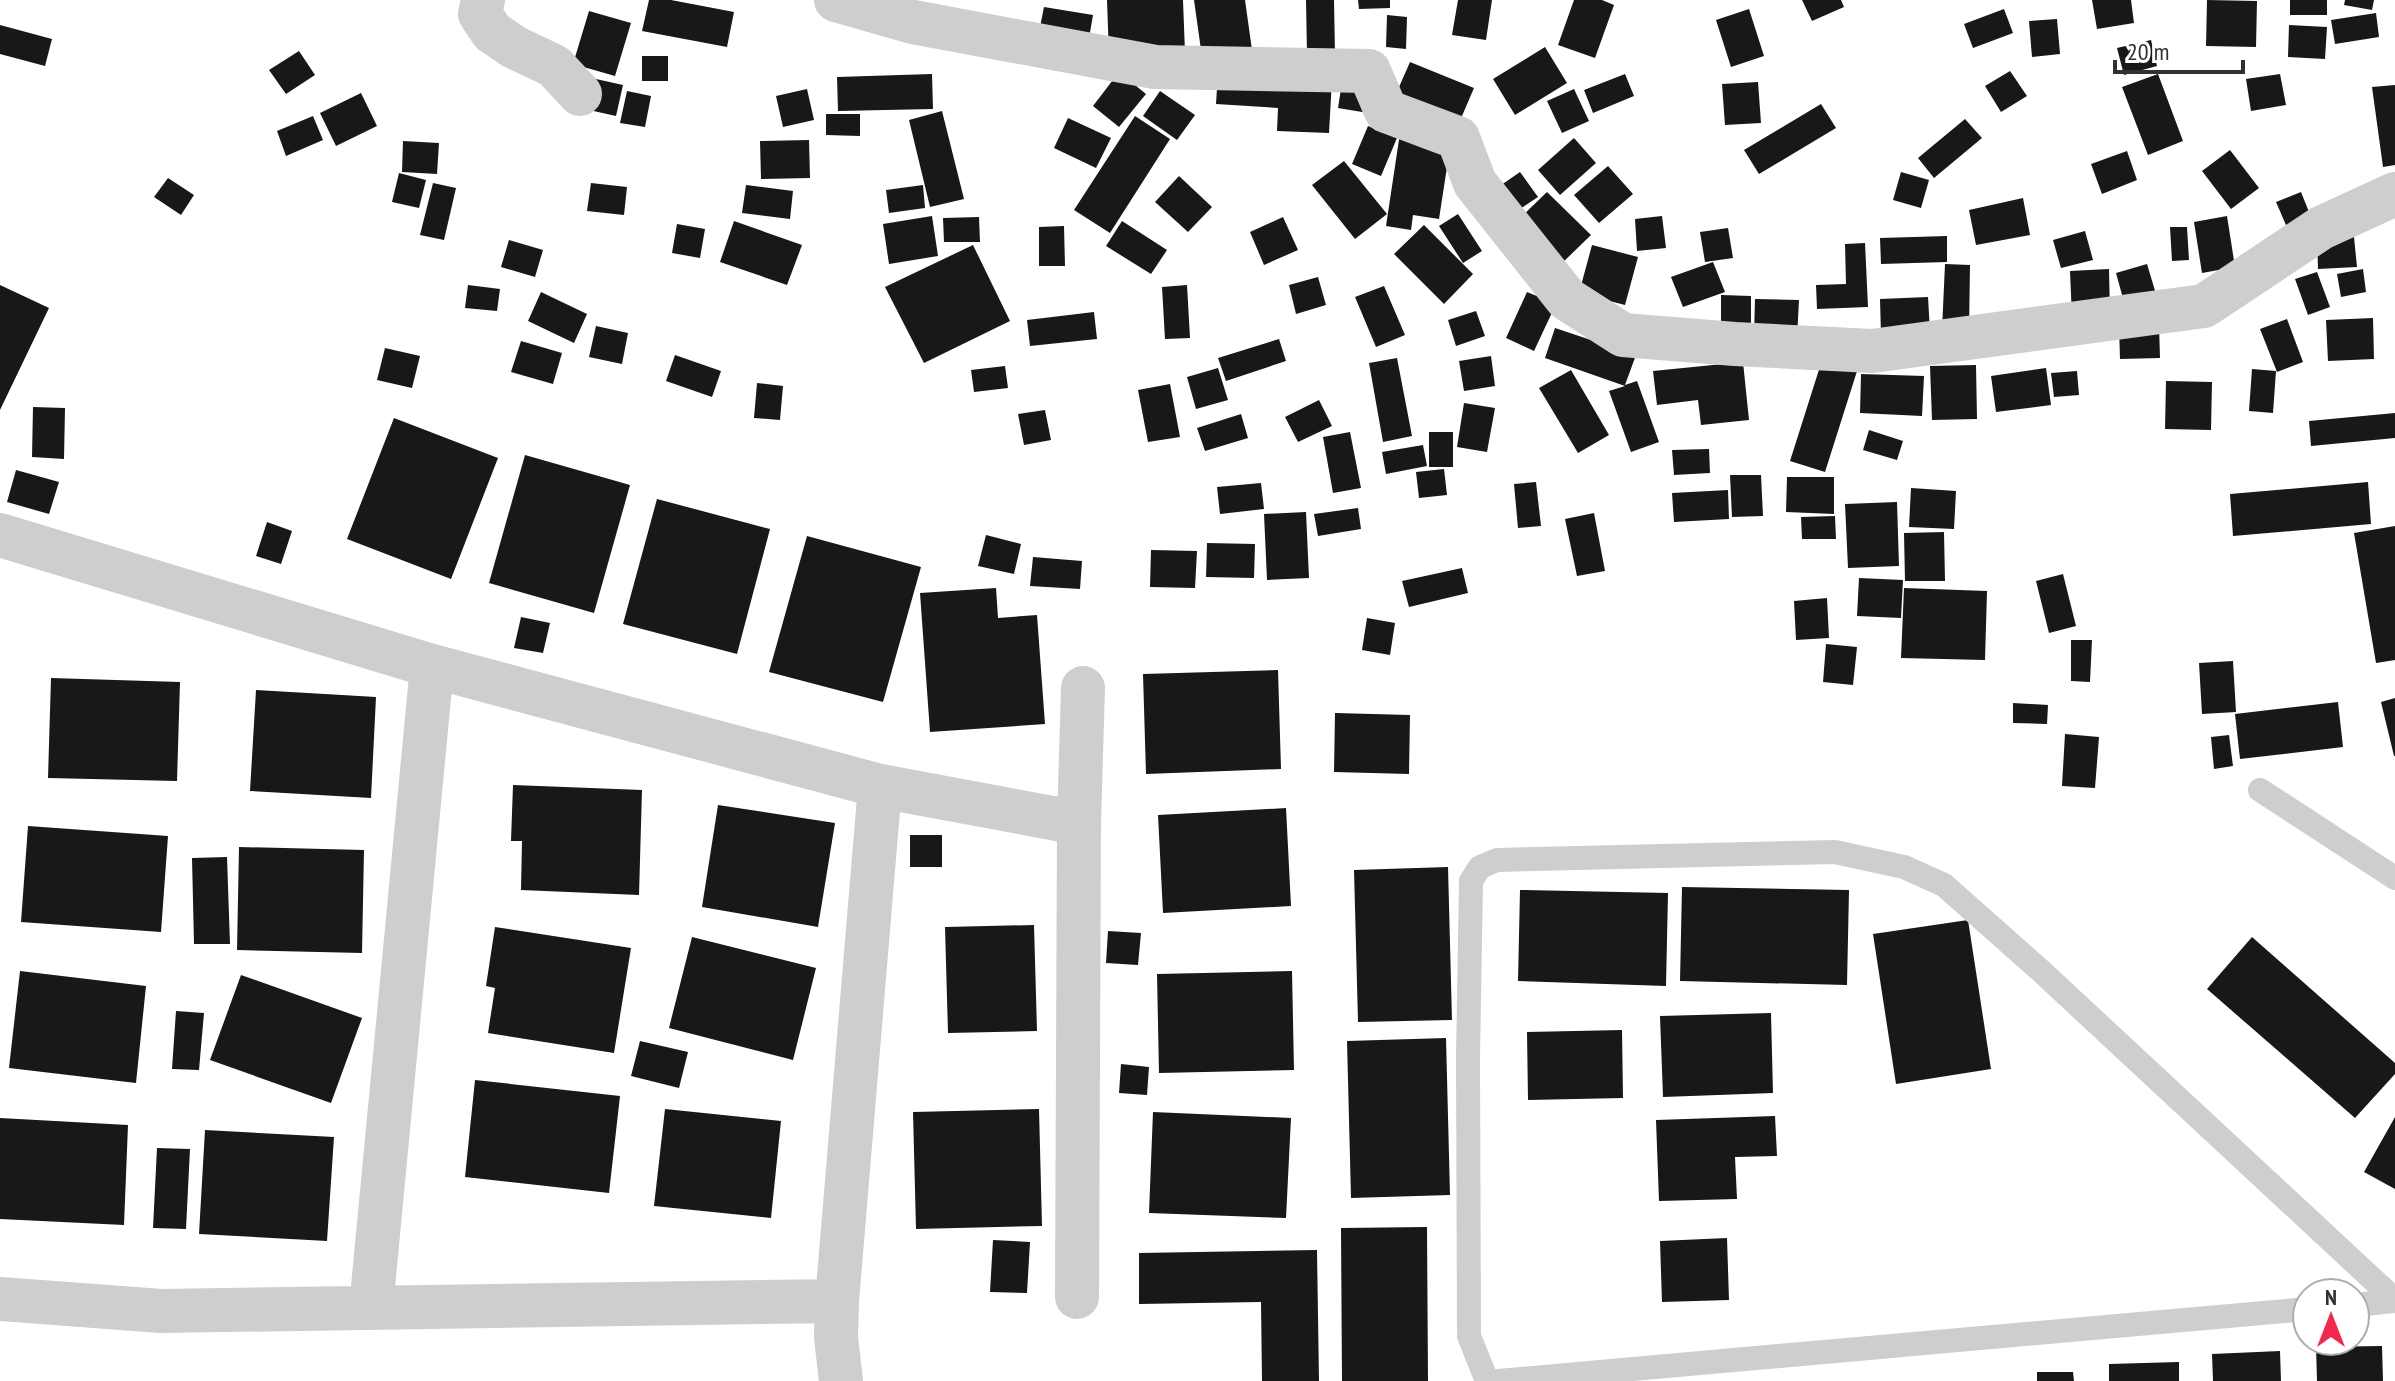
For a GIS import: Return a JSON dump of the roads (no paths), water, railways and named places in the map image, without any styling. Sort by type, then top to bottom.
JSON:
[{"type":"street","points":[[483,0],[480,14],[492,32],[514,47],[554,66],[580,94]]},
{"type":"street","points":[[836,0],[913,22],[1155,67],[1369,71],[1386,111],[1458,138],[1475,183],[1567,299],[1623,335],[1872,351],[2204,306],[2321,228],[2395,194]]},
{"type":"street","points":[[0,535],[151,578],[432,666],[880,786],[1079,823]]},
{"type":"street","points":[[371,1308],[432,666]]},
{"type":"street","points":[[1077,1297],[1079,823],[1083,688]]},
{"type":"street","points":[[841,1381],[836,1337],[837,1301],[880,786]]},
{"type":"street","points":[[0,1299],[161,1311],[837,1301]]},
{"type":"lane","points":[[2260,790],[2395,878]]},
{"type":"lane","points":[[1487,1381],[1469,1336],[1468,1014],[1471,881],[1480,867],[1497,860],[1835,852],[1904,867],[1944,885],[2041,971],[2395,1301]]},
{"type":"lane","points":[[2371,1303],[2395,1301]]},
{"type":"lane","points":[[1498,1381],[2291,1310]]}]
